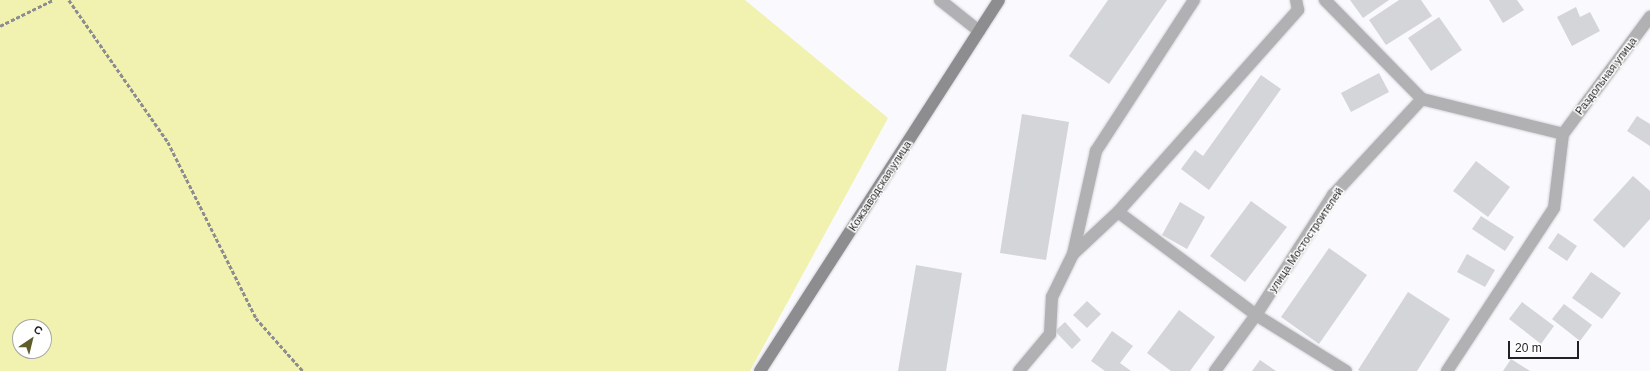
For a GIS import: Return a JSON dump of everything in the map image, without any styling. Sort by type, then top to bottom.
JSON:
[{"type":"main road","name":"Кожзаводская улица","points":[[760,371],[999,0]]},
{"type":"street","points":[[940,0],[980,31]]},
{"type":"street","points":[[1019,371],[1050,334],[1052,297],[1073,254],[1096,151],[1194,0]]},
{"type":"street","points":[[1073,254],[1118,212],[1298,10],[1296,0]]},
{"type":"street","points":[[1325,0],[1422,99],[1563,134],[1554,208],[1447,371]]},
{"type":"street","name":"Раздольная улица","points":[[1563,134],[1650,17]]},
{"type":"street","name":"улица Мостостроителей","points":[[1215,371],[1256,315],[1333,195],[1422,99]]},
{"type":"street","points":[[1118,212],[1256,315],[1346,371]]},
{"type":"path","points":[[45,0],[50,1]]},
{"type":"path","points":[[0,26],[53,0]]},
{"type":"path","points":[[69,0],[168,142],[256,318],[303,371]]},
{"type":"green space","points":[[0,0],[745,0],[888,118],[750,371],[0,371]]},
{"type":"building","points":[[1108,0],[1167,0],[1109,84],[1069,56]]},
{"type":"building","points":[[1350,0],[1389,0],[1363,18]]},
{"type":"building","points":[[1399,0],[1421,0],[1432,16],[1386,45],[1369,20]]},
{"type":"building","points":[[1489,0],[1517,0],[1524,10],[1503,23]]},
{"type":"building","points":[[1576,7],[1580,17],[1590,12],[1600,31],[1572,46],[1557,17]]},
{"type":"building","points":[[1439,17],[1462,50],[1431,71],[1408,38]]},
{"type":"building","points":[[1379,73],[1389,92],[1351,112],[1341,93]]},
{"type":"building","points":[[1261,75],[1281,89],[1209,190],[1181,169],[1195,150],[1203,156]]},
{"type":"building","points":[[1022,114],[1069,122],[1046,260],[1000,253]]},
{"type":"building","points":[[1637,116],[1650,124],[1650,146],[1627,131]]},
{"type":"building","points":[[1476,161],[1510,187],[1488,217],[1453,191]]},
{"type":"building","points":[[1633,176],[1650,191],[1650,219],[1624,248],[1593,220]]},
{"type":"building","points":[[1251,201],[1287,227],[1245,282],[1210,256]]},
{"type":"building","points":[[1180,202],[1205,217],[1187,249],[1162,235]]},
{"type":"building","points":[[1481,216],[1514,237],[1505,251],[1472,229]]},
{"type":"building","points":[[1558,233],[1577,246],[1567,261],[1548,248]]},
{"type":"building","points":[[1329,248],[1367,275],[1319,344],[1281,317]]},
{"type":"building","points":[[1467,254],[1495,270],[1485,287],[1457,272]]},
{"type":"building","points":[[916,265],[962,273],[946,371],[898,371]]},
{"type":"building","points":[[1591,272],[1621,293],[1602,319],[1572,298]]},
{"type":"building","points":[[1408,292],[1450,319],[1417,371],[1358,370]]},
{"type":"building","points":[[1087,301],[1101,314],[1087,328],[1073,315]]},
{"type":"building","points":[[1522,302],[1554,326],[1541,344],[1509,319]]},
{"type":"building","points":[[1564,304],[1592,325],[1580,341],[1552,319]]},
{"type":"building","points":[[1179,310],[1215,337],[1190,371],[1171,371],[1147,353]]},
{"type":"building","points":[[1065,322],[1081,340],[1072,349],[1055,331]]},
{"type":"building","points":[[1112,331],[1133,346],[1120,363],[1131,371],[1105,371],[1091,361]]},
{"type":"building","points":[[1511,359],[1530,371],[1503,371]]},
{"type":"building","points":[[1260,360],[1276,371],[1252,371]]}]
